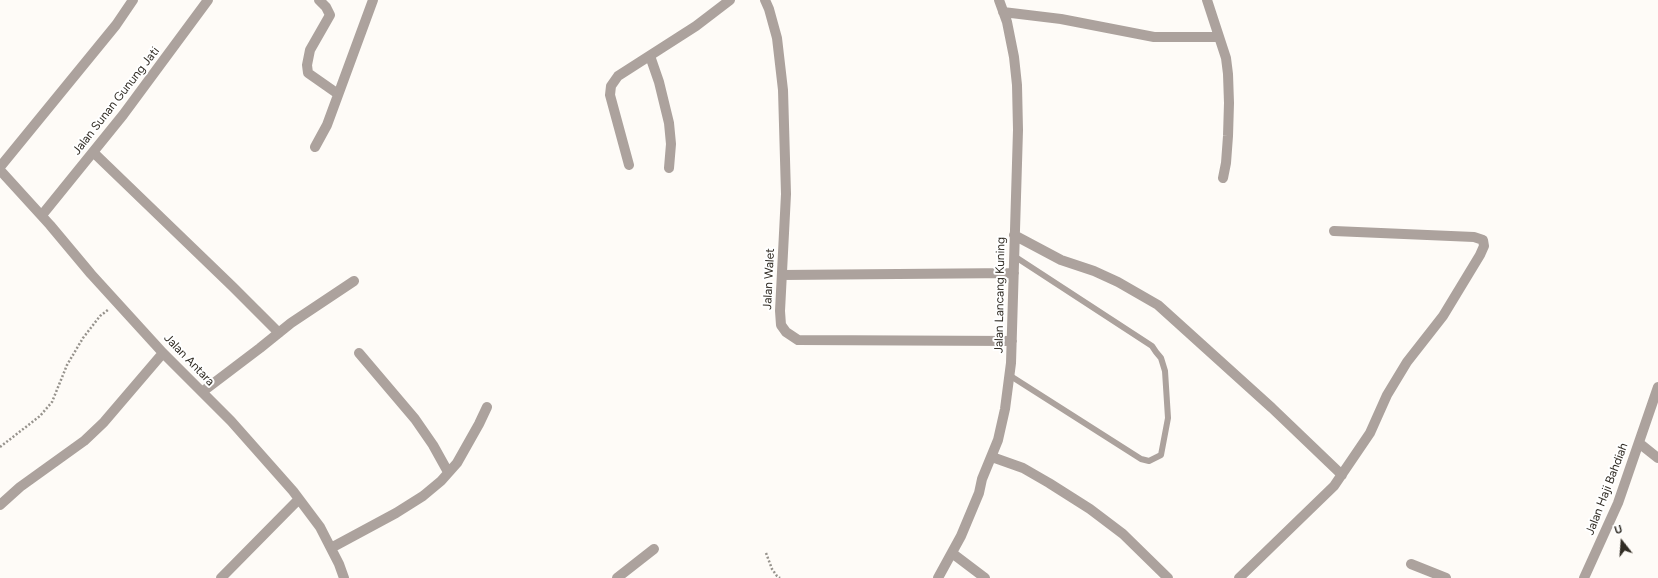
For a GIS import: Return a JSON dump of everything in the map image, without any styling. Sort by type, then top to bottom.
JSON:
[{"type":"street","points":[[0,168],[116,25],[133,0]]},
{"type":"street","name":"Jalan Sunan Gunung Jati","points":[[42,215],[124,115],[208,0]]},
{"type":"street","points":[[319,0],[326,7],[330,15],[310,50],[307,65],[308,73],[338,94]]},
{"type":"street","points":[[315,147],[327,125],[373,0]]},
{"type":"street","points":[[629,165],[610,95],[611,86],[618,76],[696,26],[730,0]]},
{"type":"street","name":"Jalan Walet","points":[[765,0],[777,38],[784,90],[786,194],[781,325],[786,332],[798,340],[1012,341]]},
{"type":"street","name":"Jalan Lancang Kuning","points":[[938,578],[952,553],[979,493],[982,479],[998,440],[1006,409],[1012,341],[1018,130],[1017,85],[1014,57],[999,0]]},
{"type":"street","points":[[1207,0],[1226,58],[1229,104],[1226,163],[1223,178]]},
{"type":"street","points":[[1003,12],[1062,19],[1154,37],[1219,37]]},
{"type":"street","points":[[650,56],[659,82],[669,123],[669,168]]},
{"type":"street","points":[[93,152],[279,333]]},
{"type":"street","name":"Jalan Antara","points":[[0,168],[163,353],[236,427],[299,499],[320,527],[339,564],[344,578]]},
{"type":"street","points":[[1239,578],[1334,486],[1370,433],[1387,395],[1407,362],[1442,316],[1480,255],[1484,246],[1483,240],[1474,237],[1334,231]]},
{"type":"street","points":[[1014,235],[1061,260],[1094,271],[1118,282],[1158,305],[1212,352],[1342,475]]},
{"type":"street","points":[[782,274],[1014,273]]},
{"type":"street","points":[[202,392],[291,323],[354,281]]},
{"type":"street","points":[[0,505],[20,487],[89,436],[104,422],[163,353]]},
{"type":"street","points":[[360,353],[415,419],[433,445],[448,472]]},
{"type":"street","name":"Jalan Haji Bahdiah","points":[[1584,578],[1618,503],[1658,387]]},
{"type":"street","points":[[331,548],[360,534],[401,510],[423,496],[441,481],[456,463],[487,407]]},
{"type":"street","points":[[1639,443],[1658,458]]},
{"type":"street","points":[[992,457],[1023,468],[1090,509],[1123,534],[1168,578]]},
{"type":"street","points":[[221,578],[299,499]]},
{"type":"street","points":[[618,578],[654,549]]},
{"type":"street","points":[[952,553],[985,578]]},
{"type":"street","points":[[1411,564],[1446,578]]},
{"type":"lane","points":[[1009,375],[1140,459],[1149,461],[1161,455],[1168,418],[1165,371],[1161,358],[1152,346],[1014,256]]},
{"type":"path","points":[[0,447],[40,416],[52,402],[67,365],[83,338],[100,316],[117,302]]},
{"type":"path","points":[[766,553],[772,569],[780,578]]}]
